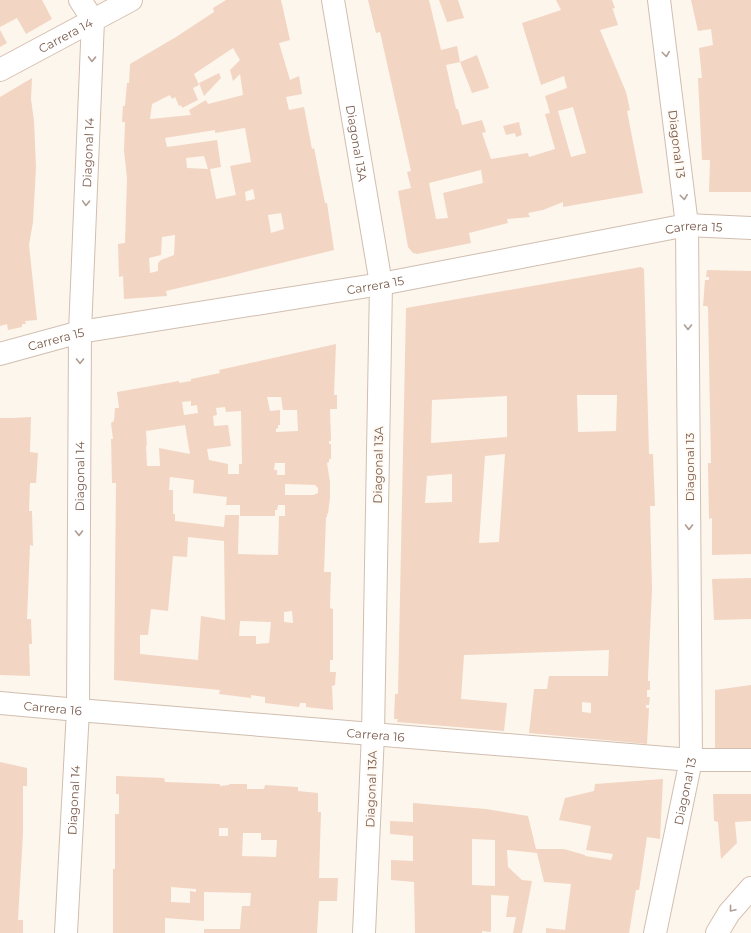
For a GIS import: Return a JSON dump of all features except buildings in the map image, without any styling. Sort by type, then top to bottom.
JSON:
[{"type":"street","points":[[80,0],[93,20]]},
{"type":"street","name":"Carrera 14","points":[[0,70],[131,0]]},
{"type":"street","name":"Diagonal 13A","points":[[333,0],[381,284],[373,734],[364,933]]},
{"type":"street","name":"Diagonal 13","points":[[656,933],[691,760],[687,225],[657,5]]},
{"type":"street","name":"Diagonal 14","points":[[66,933],[78,710],[80,332],[93,20]]},
{"type":"street","name":"Carrera 15","points":[[0,354],[80,332],[381,284],[687,225],[751,228]]},
{"type":"street","name":"Carrera 16","points":[[0,703],[691,760],[751,760]]},
{"type":"street","points":[[717,933],[729,913],[751,888]]}]
